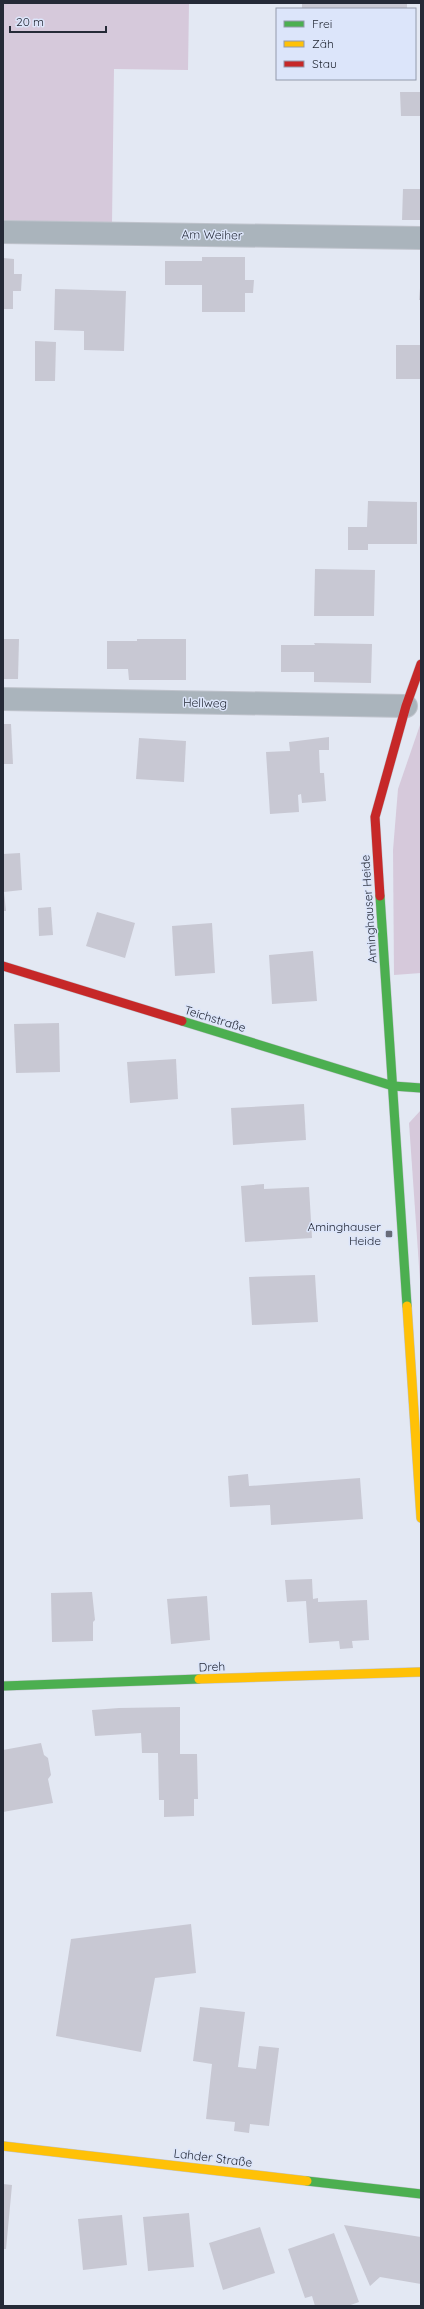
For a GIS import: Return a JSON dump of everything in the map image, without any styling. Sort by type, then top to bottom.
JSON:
[{"type":"street","name":"Am Weiher","points":[[3,232],[421,238]]},
{"type":"street","name":"Aminghauser Heide","points":[[421,664],[406,706],[375,817],[421,1518]]},
{"type":"street","name":"Hellweg","points":[[3,699],[406,706]]},
{"type":"street","name":"Teichstraße","points":[[3,966],[393,1086],[421,1088]]},
{"type":"street","name":"Dreh","points":[[3,1686],[421,1672]]},
{"type":"street","name":"Lahder Straße","points":[[3,2146],[421,2194]]},
{"type":"shaded area","points":[[3,3],[189,3],[188,70],[114,69],[112,223],[3,222]]},
{"type":"shaded area","points":[[421,722],[421,973],[394,975],[393,850],[398,789]]},
{"type":"shaded area","points":[[421,1110],[421,1295],[409,1123]]},
{"type":"building","points":[[302,3],[407,3],[407,8],[302,8]]},
{"type":"building","points":[[400,92],[421,92],[421,116],[401,116]]},
{"type":"building","points":[[403,189],[421,189],[421,220],[402,220]]},
{"type":"building","points":[[202,257],[245,257],[245,280],[254,280],[253,293],[245,293],[245,312],[202,312],[202,285],[165,285],[165,261],[202,261]]},
{"type":"building","points":[[3,258],[14,259],[14,274],[22,274],[21,291],[13,291],[13,309],[3,309]]},
{"type":"building","points":[[420,288],[421,300],[419,300]]},
{"type":"building","points":[[55,289],[126,291],[124,351],[84,350],[84,331],[54,330]]},
{"type":"building","points":[[35,341],[56,342],[55,381],[35,381]]},
{"type":"building","points":[[396,345],[421,345],[421,379],[396,379]]},
{"type":"building","points":[[368,501],[417,502],[417,544],[368,544],[368,550],[348,550],[348,527],[367,527]]},
{"type":"building","points":[[315,569],[375,570],[374,616],[314,616]]},
{"type":"building","points":[[3,639],[19,639],[18,679],[3,679]]},
{"type":"building","points":[[137,639],[186,639],[186,680],[129,680],[128,669],[107,669],[107,641],[137,641]]},
{"type":"building","points":[[314,643],[372,644],[371,683],[314,682],[314,672],[281,672],[281,645],[315,645]]},
{"type":"building","points":[[3,724],[11,724],[13,764],[3,764]]},
{"type":"building","points":[[329,737],[329,750],[319,750],[320,773],[324,773],[326,801],[302,803],[301,794],[298,795],[299,812],[270,814],[266,752],[290,751],[289,742]]},
{"type":"building","points":[[139,738],[186,741],[184,782],[136,779]]},
{"type":"building","points":[[20,853],[22,890],[4,892],[6,911],[3,911],[3,854]]},
{"type":"building","points":[[51,907],[53,935],[39,936],[38,908]]},
{"type":"building","points":[[97,912],[135,923],[125,958],[86,946]]},
{"type":"building","points":[[212,923],[215,973],[175,976],[172,926]]},
{"type":"building","points":[[313,951],[317,1001],[272,1004],[269,955]]},
{"type":"building","points":[[59,1023],[60,1072],[16,1073],[14,1024]]},
{"type":"building","points":[[176,1059],[178,1099],[130,1103],[127,1062]]},
{"type":"building","points":[[304,1104],[306,1140],[233,1145],[231,1108]]},
{"type":"building","points":[[264,1184],[264,1189],[309,1187],[312,1238],[245,1242],[241,1186]]},
{"type":"building","points":[[315,1275],[318,1322],[252,1325],[249,1277]]},
{"type":"building","points":[[248,1474],[249,1486],[360,1478],[363,1519],[271,1525],[270,1505],[230,1507],[228,1476]]},
{"type":"building","points":[[312,1579],[313,1599],[318,1598],[318,1602],[367,1600],[369,1640],[352,1641],[353,1648],[340,1649],[339,1641],[309,1643],[306,1601],[287,1602],[285,1580]]},
{"type":"building","points":[[92,1592],[95,1620],[93,1622],[93,1641],[52,1642],[51,1593]]},
{"type":"building","points":[[207,1596],[210,1640],[171,1644],[167,1599]]},
{"type":"building","points":[[180,1707],[180,1754],[197,1754],[198,1799],[194,1799],[194,1816],[164,1817],[164,1800],[159,1800],[158,1753],[142,1753],[141,1733],[95,1736],[92,1710]]},
{"type":"building","points":[[41,1743],[44,1755],[48,1758],[51,1775],[48,1779],[53,1803],[3,1812],[3,1750]]},
{"type":"building","points":[[191,1924],[196,1973],[155,1978],[141,2052],[56,2036],[71,1939]]},
{"type":"building","points":[[200,2007],[245,2012],[238,2067],[256,2069],[259,2046],[279,2048],[269,2126],[250,2124],[249,2133],[234,2131],[235,2122],[206,2119],[212,2064],[193,2061]]},
{"type":"building","points":[[3,2184],[12,2185],[6,2249],[3,2249]]},
{"type":"building","points":[[189,2213],[194,2267],[148,2271],[143,2217]]},
{"type":"building","points":[[122,2215],[127,2265],[83,2270],[78,2219]]},
{"type":"building","points":[[344,2225],[421,2237],[421,2284],[380,2277],[370,2286]]},
{"type":"building","points":[[260,2227],[275,2273],[223,2290],[209,2243]]},
{"type":"building","points":[[334,2233],[359,2302],[348,2306],[315,2306],[312,2296],[305,2298],[288,2249]]},
{"type":"traffic: fast","points":[[380,896],[407,1306]]},
{"type":"traffic: fast","points":[[182,1021],[393,1086],[421,1088]]},
{"type":"traffic: fast","points":[[3,1686],[199,1679]]},
{"type":"traffic: fast","points":[[307,2181],[421,2194]]},
{"type":"traffic: slow","points":[[407,1306],[421,1518]]},
{"type":"traffic: slow","points":[[199,1679],[421,1672]]},
{"type":"traffic: slow","points":[[3,2146],[307,2181]]},
{"type":"traffic: jam","points":[[380,896],[375,817],[406,706],[421,664]]},
{"type":"traffic: jam","points":[[3,966],[182,1021]]},
{"type":"place","name":"Aminghauser Heide","points":[[389,1234]]}]
